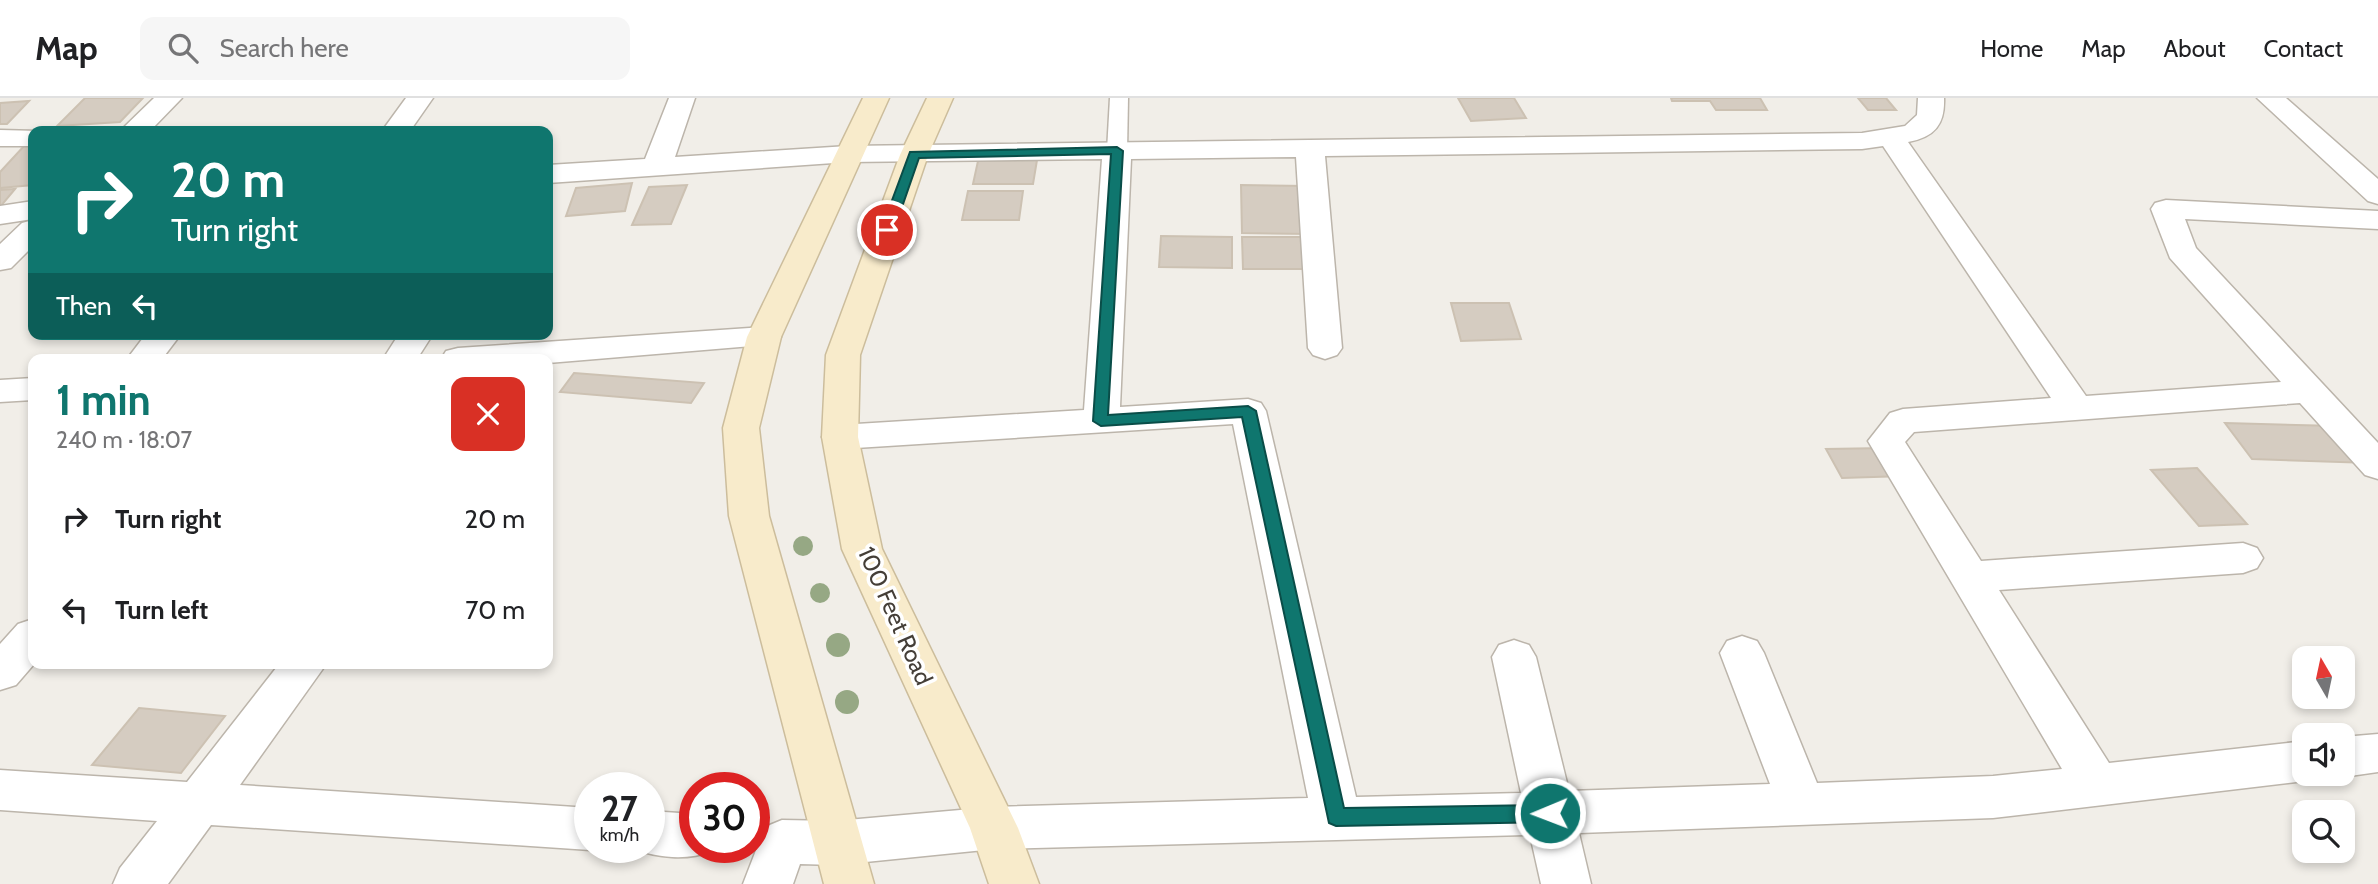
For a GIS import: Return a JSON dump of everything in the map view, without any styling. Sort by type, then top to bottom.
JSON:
[{"type":"main road","points":[[843,863],[749,516],[741,428],[764,337],[876,98]]},
{"type":"main road","name":"100 Feet Road","points":[[940,98],[914,155],[843,355],[840,437],[862,549],[994,828],[1014,884]]},
{"type":"street","points":[[139,126],[169,98]]},
{"type":"street","points":[[400,126],[421,98]]},
{"type":"street","points":[[657,166],[682,98]]},
{"type":"street","points":[[553,174],[848,154],[1862,141],[1913,133],[1931,118],[1931,98]]},
{"type":"street","points":[[2270,98],[2378,195]]},
{"type":"street","points":[[1889,136],[2076,408]]},
{"type":"street","points":[[0,138],[28,138]]},
{"type":"street","points":[[1310,149],[1325,348]]},
{"type":"street","points":[[1101,421],[1117,151]]},
{"type":"street","points":[[2378,220],[2166,209],[2181,251],[2378,466]]},
{"type":"street","points":[[0,215],[28,211]]},
{"type":"street","points":[[0,261],[28,234]]},
{"type":"street","points":[[553,355],[764,337]]},
{"type":"street","points":[[148,354],[159,340]]},
{"type":"street","points":[[2097,785],[1886,441],[1903,421],[2309,391]]},
{"type":"street","points":[[840,437],[1248,411],[1336,817]]},
{"type":"street","points":[[1968,576],[2243,558]]},
{"type":"street","points":[[0,673],[28,642]]},
{"type":"street","points":[[1742,653],[1802,804]]},
{"type":"street","points":[[1514,657],[1566,884]]},
{"type":"street","points":[[138,884],[300,669]]},
{"type":"street","points":[[2355,756],[2378,753]]},
{"type":"street","points":[[770,855],[843,863],[994,828],[1550,813],[1993,797],[2292,762]]},
{"type":"street","points":[[0,790],[574,829]]},
{"type":"lane","points":[[1117,151],[1119,98]]},
{"type":"building","points":[[85,98],[143,98],[120,122],[57,126]]},
{"type":"building","points":[[1458,98],[1514,98],[1526,118],[1471,121]]},
{"type":"building","points":[[1671,98],[1760,98],[1767,110],[1716,110],[1710,101],[1672,101]]},
{"type":"building","points":[[1858,98],[1886,98],[1896,110],[1868,110]]},
{"type":"building","points":[[29,101],[7,124],[0,124],[0,103]]},
{"type":"building","points":[[28,145],[28,185],[0,188],[0,172]]},
{"type":"building","points":[[1037,160],[1033,184],[973,184],[978,161]]},
{"type":"building","points":[[632,183],[625,211],[566,216],[576,188]]},
{"type":"building","points":[[687,185],[671,224],[632,225],[649,187]]},
{"type":"building","points":[[1241,185],[1306,186],[1310,234],[1242,233]]},
{"type":"building","points":[[15,189],[0,207],[0,190]]},
{"type":"building","points":[[968,191],[1023,191],[1019,220],[962,220]]},
{"type":"building","points":[[1161,236],[1232,237],[1232,268],[1159,267]]},
{"type":"building","points":[[1242,237],[1301,237],[1304,269],[1243,269]]},
{"type":"building","points":[[1451,303],[1509,303],[1521,339],[1461,341]]},
{"type":"building","points":[[574,373],[704,383],[691,403],[560,392]]},
{"type":"building","points":[[2225,423],[2337,426],[2369,463],[2252,459]]},
{"type":"building","points":[[1886,448],[1904,476],[1842,478],[1826,449]]},
{"type":"building","points":[[2197,468],[2247,524],[2199,526],[2151,470]]},
{"type":"building","points":[[139,708],[225,716],[181,773],[92,765]]},
{"type":"route","points":[[887,230],[914,155],[1117,151],[1101,421],[1248,411],[1336,817],[1550,813]]}]
